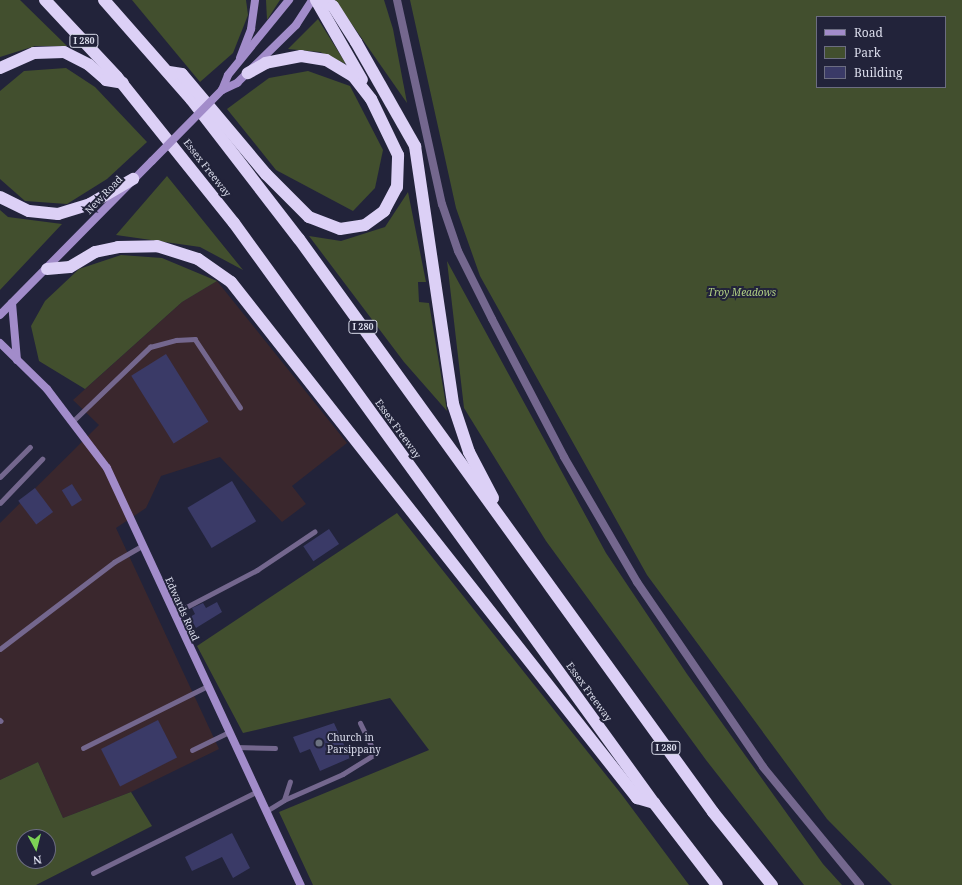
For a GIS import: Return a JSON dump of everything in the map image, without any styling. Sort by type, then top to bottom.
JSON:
[{"type":"highway","name":"Essex Freeway","points":[[45,0],[123,83],[234,223],[654,803],[718,885]]},
{"type":"highway","name":"I 280","points":[[104,0],[169,72],[299,239],[713,812],[772,885]]},
{"type":"highway","points":[[169,72],[182,74],[304,213],[322,224],[340,229],[375,219],[392,202],[397,187],[398,155],[371,99],[316,0]]},
{"type":"highway","points":[[321,0],[333,6],[356,42],[415,146],[452,404],[469,452],[511,534]]},
{"type":"highway","points":[[0,68],[28,55],[64,52],[90,64],[106,80],[123,83]]},
{"type":"highway","points":[[248,72],[286,57],[318,58],[353,76],[371,99]]},
{"type":"highway","points":[[0,197],[28,211],[58,214],[90,204],[133,179]]},
{"type":"highway","points":[[47,269],[70,267],[95,252],[118,247],[157,246],[198,259],[231,282],[637,798],[654,803]]},
{"type":"street","points":[[238,63],[251,29],[255,0]]},
{"type":"street","name":"New Road","points":[[0,315],[222,90],[238,63],[289,0]]},
{"type":"street","name":"New Road","points":[[222,90],[237,83],[296,25],[312,0]]},
{"type":"street","points":[[397,0],[444,211],[458,251],[492,319],[577,480],[645,594],[763,767],[860,885]]},
{"type":"street","points":[[12,303],[17,360]]},
{"type":"street","name":"Edwards Road","points":[[0,343],[73,421],[107,468],[206,687],[301,885]]},
{"type":"lane","points":[[73,421],[150,347],[176,340],[195,339],[240,407]]},
{"type":"lane","points":[[0,477],[30,447]]},
{"type":"lane","points":[[0,503],[42,458]]},
{"type":"lane","points":[[173,614],[257,570],[314,532]]},
{"type":"lane","points":[[0,649],[114,562],[142,546]]},
{"type":"lane","points":[[83,748],[206,687]]},
{"type":"lane","points":[[266,812],[284,800],[343,774],[375,754],[360,723]]},
{"type":"lane","points":[[192,750],[228,733]]},
{"type":"lane","points":[[234,747],[275,748]]},
{"type":"lane","points":[[284,800],[290,782]]},
{"type":"lane","points":[[93,873],[256,792]]},
{"type":"shaded area","points":[[217,281],[347,443],[292,486],[306,504],[282,522],[220,457],[161,476],[146,508],[116,528],[219,749],[131,792],[63,818],[38,762],[0,780],[0,523],[99,425],[73,400],[182,302]]},
{"type":"green space","points":[[0,0],[20,0],[67,46],[35,46],[0,57]]},
{"type":"green space","points":[[132,0],[246,0],[248,15],[233,53],[200,82]]},
{"type":"green space","points":[[266,0],[280,0],[267,20]]},
{"type":"green space","points":[[335,0],[384,0],[393,29],[407,103]]},
{"type":"green space","name":"Troy Meadows","points":[[410,0],[962,0],[962,885],[892,885],[827,819],[647,575],[480,276],[456,208]]},
{"type":"green space","points":[[318,19],[346,64],[320,52],[288,49]]},
{"type":"green space","points":[[66,68],[95,87],[147,142],[107,179],[67,204],[25,201],[0,179],[0,91],[24,71]]},
{"type":"green space","points":[[308,71],[350,86],[383,150],[375,188],[353,211],[276,170],[227,109],[269,78]]},
{"type":"green space","points":[[167,176],[243,270],[200,247],[116,235]]},
{"type":"green space","points":[[408,192],[426,282],[418,282],[419,302],[429,303],[447,411],[404,362],[309,236],[341,241],[385,227]]},
{"type":"green space","points":[[0,210],[8,217],[62,224],[0,290]]},
{"type":"green space","points":[[121,255],[162,258],[217,281],[182,302],[85,389],[39,361],[31,326],[45,301],[79,269]]},
{"type":"green space","points":[[447,261],[606,553],[687,674],[823,864],[842,885],[804,885],[706,760],[546,541],[464,408]]},
{"type":"green space","points":[[397,513],[622,795],[689,885],[313,885],[279,812],[429,750],[390,698],[243,733],[197,646]]},
{"type":"green space","points":[[38,762],[63,818],[131,792],[152,826],[36,885],[0,885],[0,780]]},
{"type":"building","points":[[166,354],[208,422],[174,444],[131,376]]},
{"type":"building","points":[[232,481],[256,521],[212,548],[187,508]]},
{"type":"building","points":[[72,484],[82,500],[72,506],[62,490]]},
{"type":"building","points":[[35,488],[53,512],[36,525],[18,501]]},
{"type":"building","points":[[329,529],[339,544],[313,561],[303,546]]},
{"type":"building","points":[[217,602],[222,612],[196,628],[190,617],[195,614],[192,608],[203,603],[206,608]]},
{"type":"building","points":[[158,720],[177,757],[120,786],[101,749]]},
{"type":"building","name":"Church in Parsippany","points":[[334,723],[350,758],[320,771],[310,749],[300,753],[293,737]]},
{"type":"building","points":[[232,833],[250,868],[233,878],[222,857],[192,871],[185,857]]},
{"type":"place","name":"Church in Parsippany","points":[[319,743]]}]
